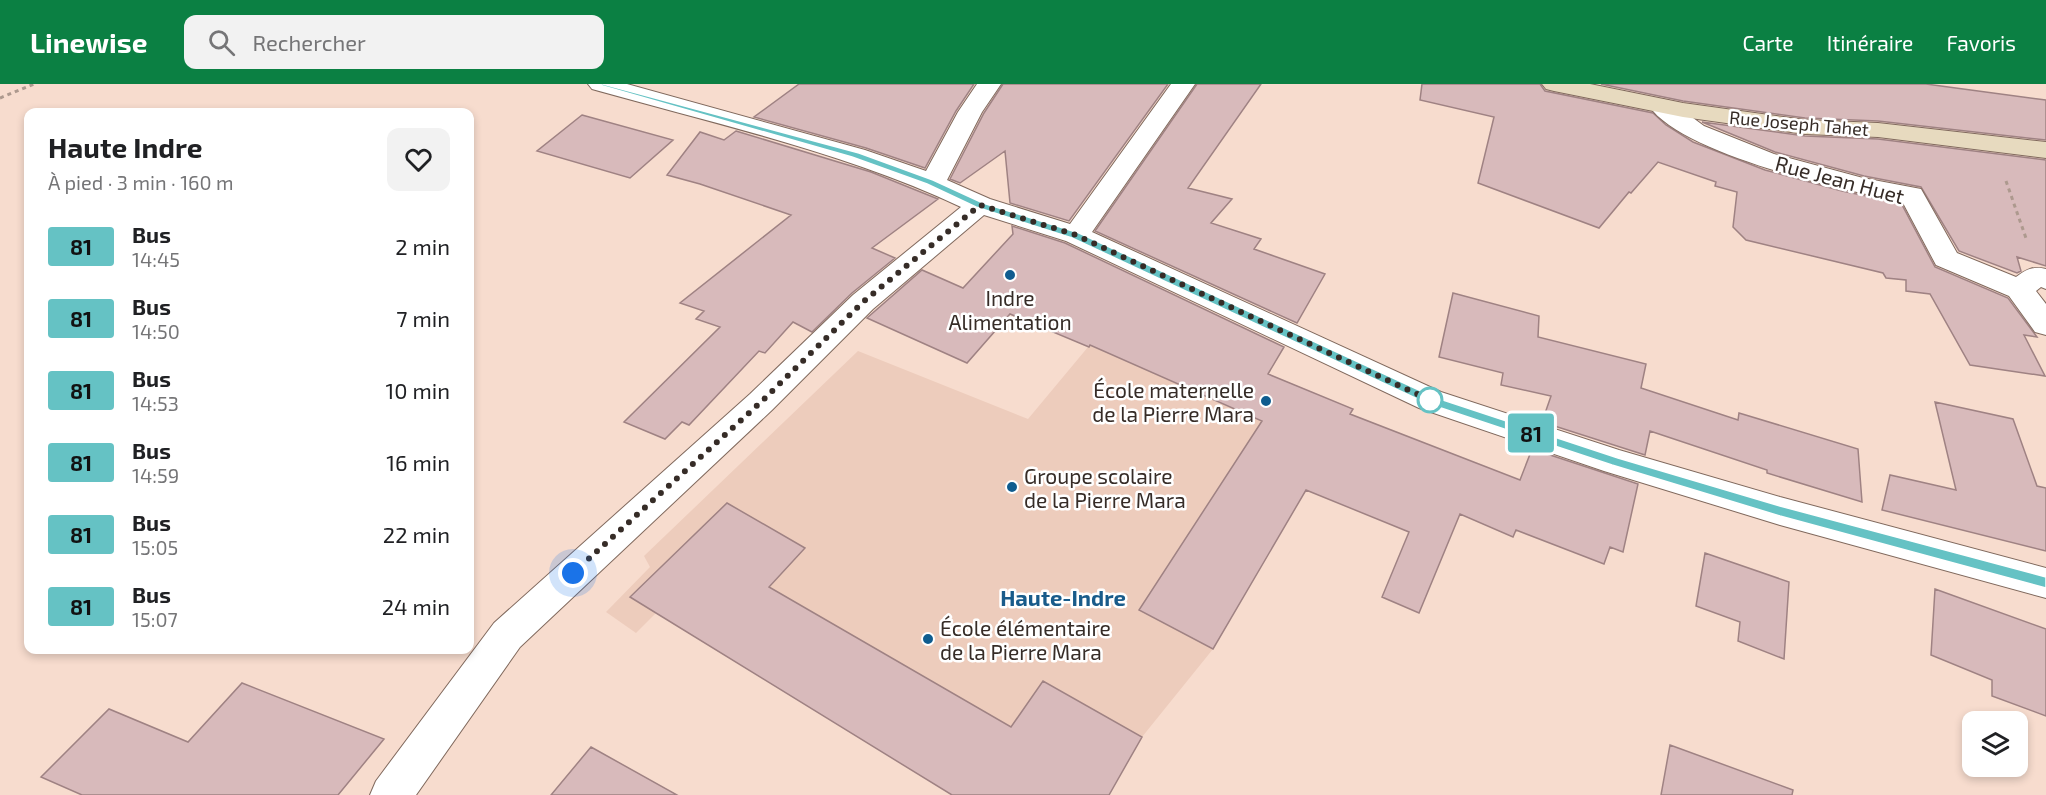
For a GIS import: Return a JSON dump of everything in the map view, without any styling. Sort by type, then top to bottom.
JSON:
[{"type":"street","points":[[600,84],[856,155],[930,182],[980,205],[1076,235],[1430,400],[1616,462],[1780,511],[2046,583]]},
{"type":"street","points":[[930,182],[940,172],[970,112],[989,84]]},
{"type":"street","points":[[1076,235],[1183,84]]},
{"type":"street","name":"Rue Joseph Tahet","points":[[1554,84],[1661,106],[1805,127],[1878,130],[2046,150]]},
{"type":"street","name":"Rue Jean Huet","points":[[1661,106],[1695,131],[1765,159],[1841,181],[1912,195],[1946,259],[2034,282],[2046,325]]},
{"type":"street","points":[[391,795],[507,634],[761,402],[863,302],[980,205]]},
{"type":"path","points":[[0,98],[34,84]]},
{"type":"shaded area","name":"Groupe scolaire de la Pierre Mara","points":[[1118,311],[1353,409],[1213,649],[1142,737],[1109,795],[656,613],[636,633],[606,612],[650,567],[644,556],[858,351],[1028,419]]},
{"type":"building","points":[[799,84],[974,84],[956,111],[925,168],[866,148],[754,117]]},
{"type":"building","points":[[1003,84],[1168,84],[1069,221],[1010,203],[1005,151],[960,183],[950,179],[984,113]]},
{"type":"building","points":[[1197,84],[1261,84],[1188,188],[1232,199],[1211,223],[1261,239],[1254,249],[1325,274],[1297,323],[1095,231]]},
{"type":"building","points":[[1422,84],[1540,84],[1545,91],[1653,113],[1666,125],[1693,142],[1765,170],[1842,191],[1901,203],[1935,267],[2008,298],[2037,337],[2024,335],[2045,376],[1970,365],[1930,294],[1906,291],[1906,280],[1886,278],[1883,273],[1746,240],[1733,227],[1737,192],[1715,186],[1716,182],[1658,162],[1599,228],[1478,183],[1494,117],[1420,100]]},
{"type":"building","points":[[1601,84],[1926,84],[2046,100],[2046,140],[1878,121],[1805,118],[1683,101]]},
{"type":"building","points":[[582,115],[673,140],[630,178],[537,151]]},
{"type":"building","points":[[1702,122],[1805,136],[1878,139],[2046,160],[2046,266],[2017,257],[2021,271],[2017,273],[1959,251],[1921,187],[1864,176],[1775,152]]},
{"type":"building","points":[[736,131],[871,172],[938,199],[872,248],[895,258],[852,293],[812,332],[793,322],[765,353],[759,351],[689,425],[682,422],[665,439],[624,422],[720,327],[696,319],[704,311],[680,303],[791,215],[667,175],[700,132],[724,140]]},
{"type":"building","points":[[1012,226],[1065,243],[1284,347],[1268,374],[1353,409],[1350,414],[1520,480],[1532,449],[1638,484],[1623,552],[1610,547],[1604,564],[1516,530],[1513,537],[1460,514],[1419,613],[1382,597],[1409,532],[1306,490],[1213,649],[1139,610],[1262,421],[1090,345],[1089,347],[1010,314],[967,363],[867,318],[922,270],[963,288],[1013,234]]},
{"type":"building","points":[[1453,293],[1539,316],[1538,337],[1646,364],[1641,388],[1738,420],[1739,413],[1858,449],[1862,502],[1767,473],[1767,470],[1650,431],[1645,455],[1542,422],[1551,396],[1501,385],[1503,373],[1439,357]]},
{"type":"building","points":[[1935,402],[2013,419],[2037,486],[2046,488],[2046,551],[1882,510],[1890,475],[1956,490]]},
{"type":"building","points":[[727,503],[805,548],[769,587],[1011,727],[1043,681],[1142,737],[1109,795],[952,795],[630,597]]},
{"type":"building","points":[[1705,553],[1789,582],[1784,659],[1738,641],[1740,622],[1696,606]]},
{"type":"building","points":[[1935,589],[2046,629],[2046,716],[1992,696],[1992,680],[1931,655]]},
{"type":"building","points":[[242,683],[384,739],[338,795],[82,795],[41,777],[109,709],[188,742]]},
{"type":"building","points":[[1670,745],[1793,790],[1792,795],[1661,795]]},
{"type":"building","points":[[591,747],[677,795],[551,795]]},
{"type":"bus line","name":"81","points":[[600,84],[856,155],[930,182],[980,205],[1076,235],[1430,400],[1616,462],[1780,511],[2046,583]]},
{"type":"place","name":"Indre Alimentation","points":[[1010,275]]},
{"type":"place","name":"École maternelle de la Pierre Mara","points":[[1266,401]]},
{"type":"place","name":"Groupe scolaire de la Pierre Mara","points":[[1012,487]]},
{"type":"place","name":"École élémentaire de la Pierre Mara","points":[[928,639]]},
{"type":"district","name":"Haute-Indre","points":[[1063,597]]},
{"type":"route","points":[[573,573],[761,402],[863,302],[980,205],[1076,235],[1430,400]]}]
